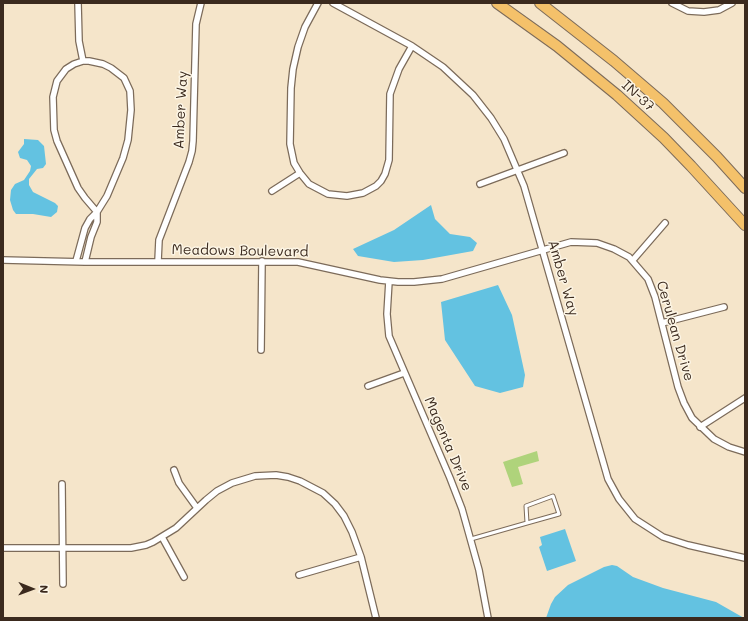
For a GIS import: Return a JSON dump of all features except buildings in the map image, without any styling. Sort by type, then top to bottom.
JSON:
[{"type":"highway","name":"IN-37","points":[[497,3],[557,46],[636,112],[691,166],[745,225]]},
{"type":"highway","name":"IN-37","points":[[540,3],[614,60],[663,103],[745,188]]},
{"type":"street","points":[[78,3],[79,35],[83,61]]},
{"type":"street","name":"Amber Way","points":[[158,262],[159,240],[189,162],[194,141],[196,24],[201,3]]},
{"type":"street","points":[[318,3],[305,27],[298,48],[291,88],[290,144],[294,163],[309,184],[317,189],[328,194],[347,196],[370,190],[381,181],[388,168],[389,160],[390,101],[392,87],[399,69],[412,46]]},
{"type":"street","name":"Amber Way","points":[[333,3],[412,46],[443,67],[473,95],[504,138],[524,186],[608,479],[619,499],[635,519],[663,537],[688,545],[745,558]]},
{"type":"street","points":[[672,3],[688,11],[704,12],[719,10],[732,3]]},
{"type":"street","points":[[76,262],[85,228],[90,219],[97,212],[106,196],[123,158],[130,125],[130,98],[128,84],[118,72],[103,64],[83,61],[66,69],[57,81],[53,97],[53,120],[57,141],[78,188],[84,198],[97,212],[97,222],[91,237],[85,262]]},
{"type":"street","points":[[480,184],[564,153]]},
{"type":"street","points":[[272,191],[300,173]]},
{"type":"street","points":[[633,260],[666,223]]},
{"type":"street","name":"Cerulean Drive","points":[[543,250],[572,242],[592,242],[614,248],[633,260],[648,278],[655,297],[678,387],[692,418],[714,439],[722,444],[745,452]]},
{"type":"street","name":"Meadows Boulevard","points":[[3,260],[76,262],[304,262],[389,281],[408,282],[429,281],[543,250]]},
{"type":"street","points":[[261,350],[262,261]]},
{"type":"street","name":"Magenta Drive","points":[[389,281],[387,314],[389,336],[450,478],[471,539],[479,570],[488,618]]},
{"type":"street","points":[[662,323],[724,308]]},
{"type":"street","points":[[368,386],[404,372]]},
{"type":"street","points":[[700,427],[745,398]]},
{"type":"street","points":[[174,470],[179,483],[197,508]]},
{"type":"street","points":[[3,548],[131,548],[146,545],[176,528],[217,491],[244,478],[276,475],[300,481],[323,493],[335,504],[344,516],[361,557],[376,618]]},
{"type":"street","points":[[62,484],[63,584]]},
{"type":"street","points":[[162,537],[184,577]]},
{"type":"street","points":[[300,576],[361,557]]},
{"type":"lane","points":[[471,539],[559,514],[553,496],[526,506],[527,523]]},
{"type":"green space","points":[[537,451],[539,461],[518,467],[523,484],[512,487],[503,462]]},
{"type":"water","points":[[24,139],[38,140],[44,146],[46,164],[43,168],[37,169],[29,179],[29,185],[33,192],[58,206],[57,212],[51,217],[33,214],[16,214],[13,210],[10,200],[11,190],[15,184],[24,180],[30,171],[31,166],[27,160],[20,158],[18,152],[24,144]]},
{"type":"water","points":[[431,205],[435,219],[450,234],[470,237],[477,243],[473,251],[423,260],[394,262],[358,256],[353,249],[394,230]]},
{"type":"water","points":[[498,285],[512,315],[525,375],[523,387],[500,393],[475,386],[445,340],[441,302]]},
{"type":"water","points":[[565,529],[576,561],[547,571],[539,547],[542,545],[540,537]]},
{"type":"water","points":[[612,565],[617,566],[633,577],[663,588],[716,602],[744,618],[546,618],[555,597],[568,585],[604,567]]}]
